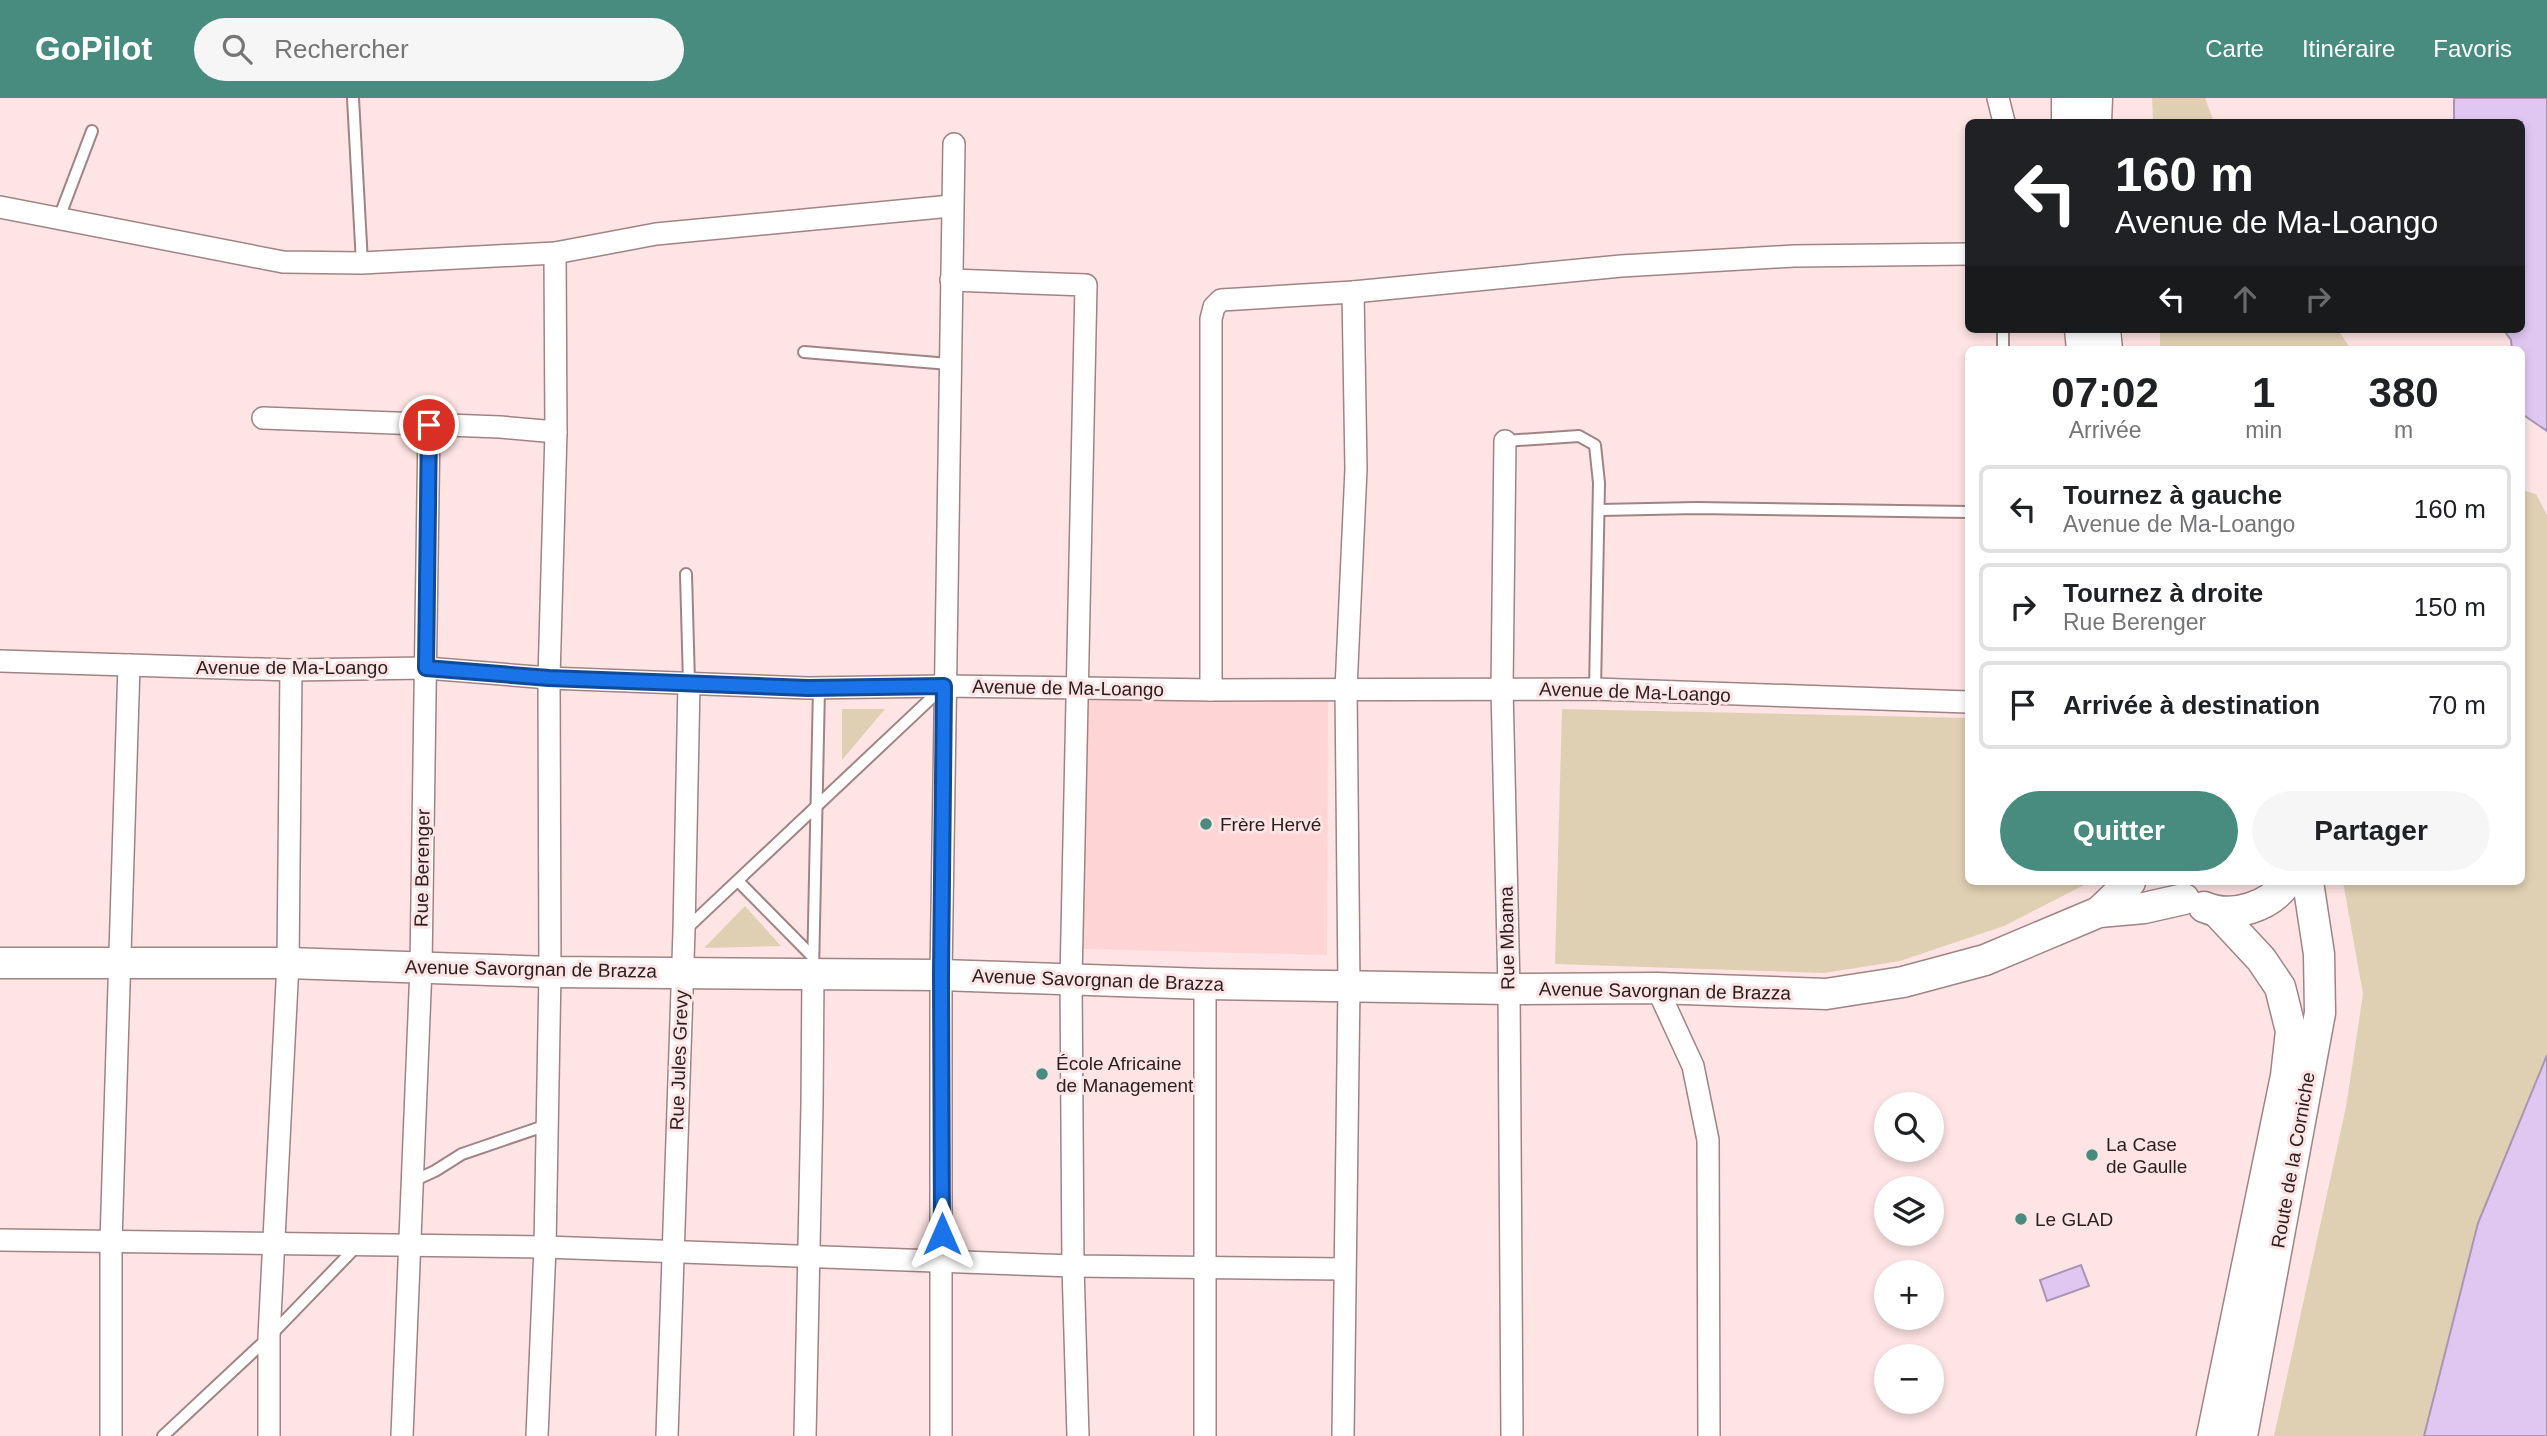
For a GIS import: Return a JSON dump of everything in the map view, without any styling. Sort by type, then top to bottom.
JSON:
[{"type":"main road","points":[[2067,98],[2067,119]]},
{"type":"main road","points":[[2096,98],[2096,119]]},
{"type":"main road","name":"Avenue Savorgnan de Brazza","points":[[2099,912],[2127,885]]},
{"type":"main road","points":[[2219,914],[2260,906],[2285,885]]},
{"type":"main road","name":"Route de la Corniche","points":[[2242,1436],[2320,1013],[2319,954],[2308,885]]},
{"type":"main road","name":"Avenue Savorgnan de Brazza","points":[[0,963],[288,963],[550,972],[683,972],[813,966],[941,975],[1205,984],[1509,989],[1657,988],[1826,994],[1903,982],[1985,960],[2099,912],[2144,908],[2176,891]]},
{"type":"main road","name":"Route de la Corniche","points":[[2176,891],[2219,914],[2261,959],[2280,987],[2291,1031],[2286,1076],[2212,1436]]},
{"type":"street","points":[[1998,98],[2003,119]]},
{"type":"street","points":[[941,1436],[941,975],[954,144]]},
{"type":"street","points":[[0,207],[283,262],[362,264],[555,253],[656,234],[951,206]]},
{"type":"street","points":[[537,1436],[545,1247],[550,972],[549,678],[556,432],[555,253]]},
{"type":"street","points":[[1211,690],[1211,319],[1214,307],[1221,300],[1353,292],[1621,266],[1716,260],[1794,256],[1965,254]]},
{"type":"street","points":[[951,280],[1086,285],[1071,979],[1073,1266],[1078,1436]]},
{"type":"street","points":[[1343,1436],[1349,986],[1346,689],[1356,469],[1353,292]]},
{"type":"street","points":[[263,418],[500,427],[556,432]]},
{"type":"street","name":"Rue Berenger","points":[[402,1436],[410,1183],[421,967],[429,425]]},
{"type":"street","name":"Rue Mbama","points":[[1505,441],[1502,688],[1509,989],[1512,1436]]},
{"type":"street","name":"Avenue de Ma-Loango","points":[[0,661],[291,670],[426,668],[549,678],[819,688],[944,686],[1211,690],[1595,689],[1965,702]]},
{"type":"street","points":[[111,1436],[111,1242],[129,665]]},
{"type":"street","points":[[269,1436],[269,1337],[276,1243],[288,963],[291,670]]},
{"type":"street","name":"Rue Jules Grevy","points":[[667,1436],[683,972],[689,683]]},
{"type":"street","points":[[805,1436],[813,966]]},
{"type":"street","points":[[1205,984],[1205,1436]]},
{"type":"street","points":[[1657,988],[1693,1066],[1708,1140],[1709,1436]]},
{"type":"street","points":[[0,1240],[545,1247],[1073,1266],[1344,1269]]},
{"type":"lane","points":[[352,98],[362,264]]},
{"type":"lane","points":[[59,218],[92,131]]},
{"type":"lane","points":[[804,352],[949,363]]},
{"type":"lane","points":[[1505,441],[1579,436],[1588,439],[1597,450],[1600,510],[1595,689]]},
{"type":"lane","points":[[1600,510],[1696,508],[1965,512]]},
{"type":"lane","points":[[686,574],[689,683]]},
{"type":"lane","points":[[684,931],[944,686]]},
{"type":"lane","points":[[813,966],[819,688]]},
{"type":"lane","points":[[739,882],[813,966]]},
{"type":"lane","points":[[410,1183],[461,1154],[547,1125]]},
{"type":"lane","points":[[163,1436],[269,1337],[358,1245]]},
{"type":"shaded area","points":[[2152,98],[2205,98],[2213,119],[2153,119]]},
{"type":"shaded area","points":[[2454,98],[2547,98],[2547,431],[2525,416],[2525,346],[2512,346],[2506,333],[2525,333],[2525,119],[2454,119]]},
{"type":"shaded area","points":[[2160,333],[2340,333],[2349,346],[2160,346]]},
{"type":"shaded area","points":[[2525,491],[2536,494],[2547,515],[2547,1055],[2478,1223],[2424,1436],[2274,1436],[2346,1107],[2363,994],[2344,885],[2525,885]]},
{"type":"shaded area","name":"Frère Hervé","points":[[1086,697],[1328,699],[1327,955],[1083,949]]},
{"type":"shaded area","points":[[842,709],[885,709],[842,760]]},
{"type":"shaded area","points":[[1562,709],[1965,718],[1965,885],[2084,885],[2004,926],[1900,961],[1824,973],[1555,964]]},
{"type":"shaded area","points":[[745,906],[781,946],[704,948]]},
{"type":"shaded area","points":[[2547,1055],[2547,1436],[2424,1436],[2478,1223]]},
{"type":"shaded area","points":[[2081,1265],[2089,1286],[2047,1301],[2040,1280]]},
{"type":"place","name":"Frère Hervé","points":[[1206,824]]},
{"type":"place","name":"École Africaine de Management","points":[[1042,1074]]},
{"type":"place","name":"La Case de Gaulle","points":[[2092,1155]]},
{"type":"place","name":"Le GLAD","points":[[2021,1219]]},
{"type":"route","points":[[429,425],[426,668],[549,678],[808,688],[944,686],[942,1234]]}]
